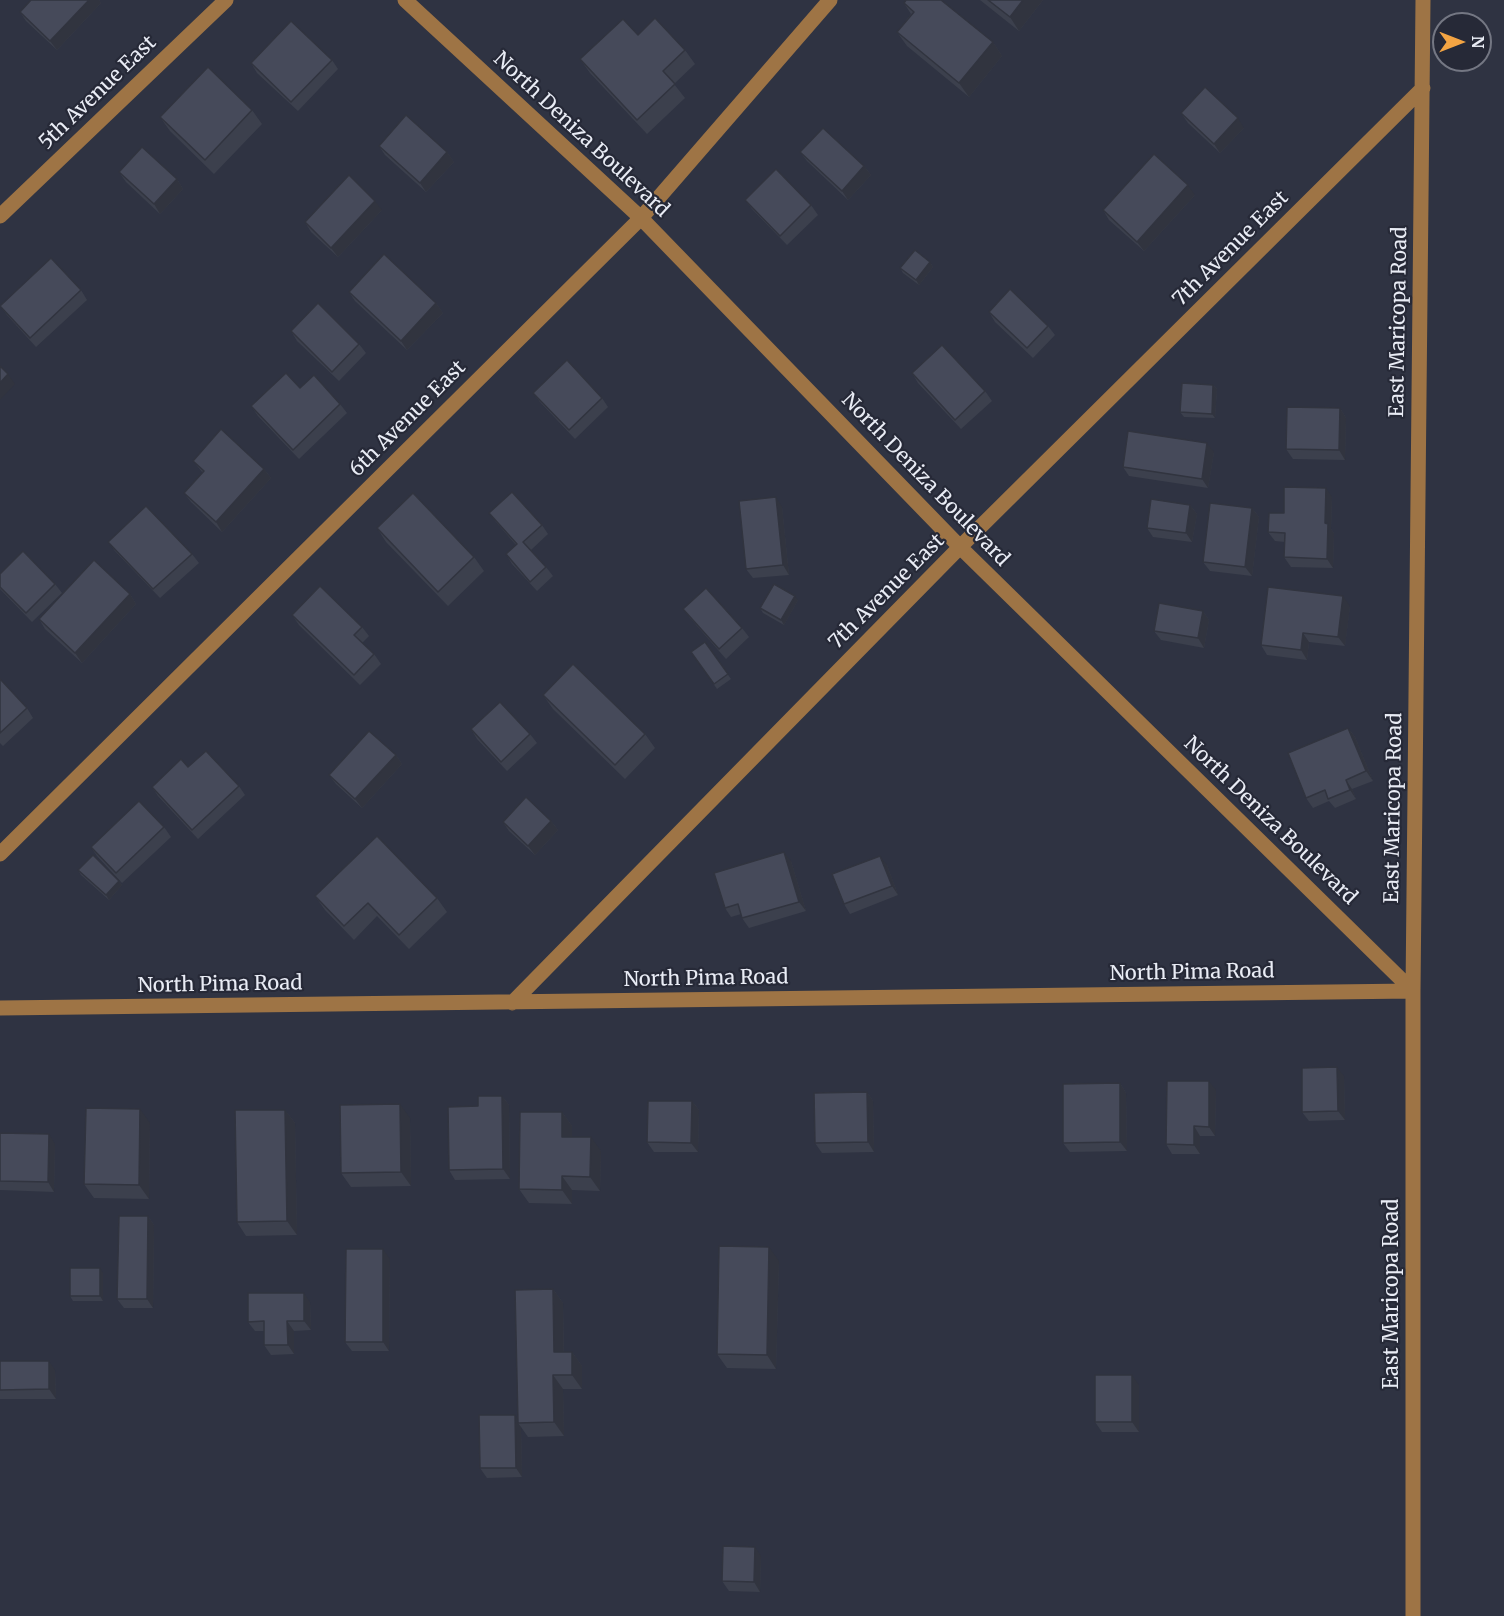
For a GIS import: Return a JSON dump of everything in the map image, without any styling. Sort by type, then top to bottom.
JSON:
[{"type":"street","name":"5th Avenue East","points":[[0,216],[226,0]]},
{"type":"street","name":"North Deniza Boulevard","points":[[405,0],[640,218],[960,548],[1413,991]]},
{"type":"street","name":"6th Avenue East","points":[[0,854],[640,218],[830,0]]},
{"type":"street","name":"East Maricopa Road","points":[[1413,1616],[1413,991],[1423,0]]},
{"type":"street","name":"7th Avenue East","points":[[512,1003],[960,548],[1423,88]]},
{"type":"street","name":"North Pima Road","points":[[0,1008],[1413,991]]},
{"type":"building","points":[[31,0],[89,0],[50,41],[20,12]]},
{"type":"building","points":[[906,0],[941,0],[993,42],[959,83],[897,32],[914,12],[904,3]]},
{"type":"building","points":[[988,0],[1023,0],[1010,17]]},
{"type":"building","points":[[655,18],[685,50],[663,71],[675,84],[637,120],[580,59],[623,19],[638,35]]},
{"type":"building","points":[[291,21],[332,60],[291,102],[251,63]]},
{"type":"building","points":[[208,67],[252,110],[205,160],[160,117]]},
{"type":"building","points":[[1205,87],[1238,118],[1214,144],[1181,113]]},
{"type":"building","points":[[406,115],[447,152],[420,183],[379,146]]},
{"type":"building","points":[[823,128],[864,166],[842,191],[800,152]]},
{"type":"building","points":[[142,147],[177,179],[154,204],[119,172]]},
{"type":"building","points":[[1154,154],[1188,185],[1137,242],[1103,210]]},
{"type":"building","points":[[776,169],[811,205],[780,236],[745,200]]},
{"type":"building","points":[[349,175],[375,201],[331,248],[305,222]]},
{"type":"building","points":[[915,250],[930,262],[916,280],[900,268]]},
{"type":"building","points":[[384,254],[436,303],[401,341],[349,292]]},
{"type":"building","points":[[51,258],[81,290],[30,338],[0,306]]},
{"type":"building","points":[[1010,289],[1048,326],[1027,348],[989,312]]},
{"type":"building","points":[[318,303],[359,344],[332,372],[291,331]]},
{"type":"building","points":[[942,345],[985,391],[955,420],[912,373]]},
{"type":"building","points":[[567,360],[602,398],[569,430],[533,393]]},
{"type":"building","points":[[0,366],[8,374],[0,383]]},
{"type":"building","points":[[286,373],[300,388],[314,375],[340,404],[293,450],[251,406]]},
{"type":"building","points":[[1182,383],[1213,385],[1212,414],[1180,412]]},
{"type":"building","points":[[1287,407],[1340,408],[1339,450],[1286,449]]},
{"type":"building","points":[[221,429],[264,469],[216,522],[184,493],[204,471],[193,461]]},
{"type":"building","points":[[1128,431],[1207,443],[1202,479],[1123,467]]},
{"type":"building","points":[[1284,487],[1326,488],[1327,559],[1284,557],[1285,533],[1268,532],[1269,513],[1284,513]]},
{"type":"building","points":[[512,492],[542,525],[523,542],[546,567],[530,582],[506,554],[517,544],[489,513]]},
{"type":"building","points":[[413,493],[474,557],[438,592],[377,528]]},
{"type":"building","points":[[776,497],[783,565],[746,569],[739,501]]},
{"type":"building","points":[[1151,499],[1190,505],[1186,533],[1147,528]]},
{"type":"building","points":[[1210,503],[1252,508],[1245,567],[1203,562]]},
{"type":"building","points":[[146,506],[192,554],[153,589],[108,542]]},
{"type":"building","points":[[23,551],[55,584],[26,613],[0,587],[0,574]]},
{"type":"building","points":[[94,560],[130,594],[75,653],[39,619]]},
{"type":"building","points":[[774,584],[795,596],[781,620],[760,608]]},
{"type":"building","points":[[320,586],[362,627],[354,635],[374,654],[354,675],[292,615]]},
{"type":"building","points":[[1268,587],[1343,596],[1338,637],[1303,633],[1301,650],[1261,645]]},
{"type":"building","points":[[706,588],[742,628],[719,649],[683,609]]},
{"type":"building","points":[[1159,603],[1203,611],[1198,638],[1154,631]]},
{"type":"building","points":[[705,642],[728,674],[714,684],[691,652]]},
{"type":"building","points":[[573,664],[645,734],[615,765],[543,695]]},
{"type":"building","points":[[0,679],[27,708],[0,733]]},
{"type":"building","points":[[500,702],[530,734],[501,762],[471,729]]},
{"type":"building","points":[[1348,728],[1366,771],[1346,780],[1350,790],[1328,799],[1325,790],[1306,798],[1288,753]]},
{"type":"building","points":[[369,731],[396,755],[355,799],[329,775]]},
{"type":"building","points":[[206,751],[239,786],[192,830],[152,787],[181,759],[188,767]]},
{"type":"building","points":[[526,797],[551,821],[528,846],[503,822]]},
{"type":"building","points":[[139,801],[164,827],[116,873],[91,847]]},
{"type":"building","points":[[377,836],[437,898],[399,935],[368,903],[344,926],[315,896]]},
{"type":"building","points":[[784,852],[799,902],[742,918],[738,904],[725,908],[714,873]]},
{"type":"building","points":[[93,855],[119,881],[106,895],[78,870]]},
{"type":"building","points":[[880,856],[892,886],[844,904],[832,874]]},
{"type":"building","points":[[1337,1067],[1338,1111],[1302,1112],[1302,1068]]},
{"type":"building","points":[[1167,1081],[1209,1081],[1209,1127],[1194,1126],[1194,1145],[1166,1144]]},
{"type":"building","points":[[1120,1083],[1120,1142],[1063,1143],[1063,1084]]},
{"type":"building","points":[[867,1092],[868,1142],[815,1143],[814,1093]]},
{"type":"building","points":[[478,1096],[502,1096],[503,1169],[449,1170],[448,1107],[478,1106]]},
{"type":"building","points":[[648,1101],[692,1101],[691,1143],[647,1142]]},
{"type":"building","points":[[400,1104],[401,1172],[341,1173],[340,1105]]},
{"type":"building","points":[[86,1108],[140,1109],[139,1185],[84,1184]]},
{"type":"building","points":[[235,1110],[285,1110],[287,1221],[237,1222]]},
{"type":"building","points":[[520,1112],[562,1112],[562,1137],[591,1137],[590,1177],[562,1176],[562,1190],[519,1189]]},
{"type":"building","points":[[0,1133],[49,1134],[48,1182],[0,1181]]},
{"type":"building","points":[[119,1216],[148,1216],[147,1299],[117,1299]]},
{"type":"building","points":[[719,1246],[769,1247],[767,1355],[717,1354]]},
{"type":"building","points":[[346,1249],[383,1249],[383,1342],[345,1342]]},
{"type":"building","points":[[70,1268],[100,1268],[100,1296],[70,1296]]},
{"type":"building","points":[[553,1289],[554,1352],[572,1352],[572,1375],[553,1375],[554,1422],[518,1423],[515,1290]]},
{"type":"building","points":[[248,1293],[304,1293],[304,1321],[287,1321],[288,1345],[264,1345],[264,1321],[248,1322]]},
{"type":"building","points":[[0,1361],[49,1361],[49,1389],[0,1390]]},
{"type":"building","points":[[1095,1375],[1132,1375],[1132,1422],[1095,1422]]},
{"type":"building","points":[[479,1415],[515,1415],[516,1468],[480,1468]]},
{"type":"building","points":[[723,1546],[755,1547],[754,1582],[722,1581]]}]
